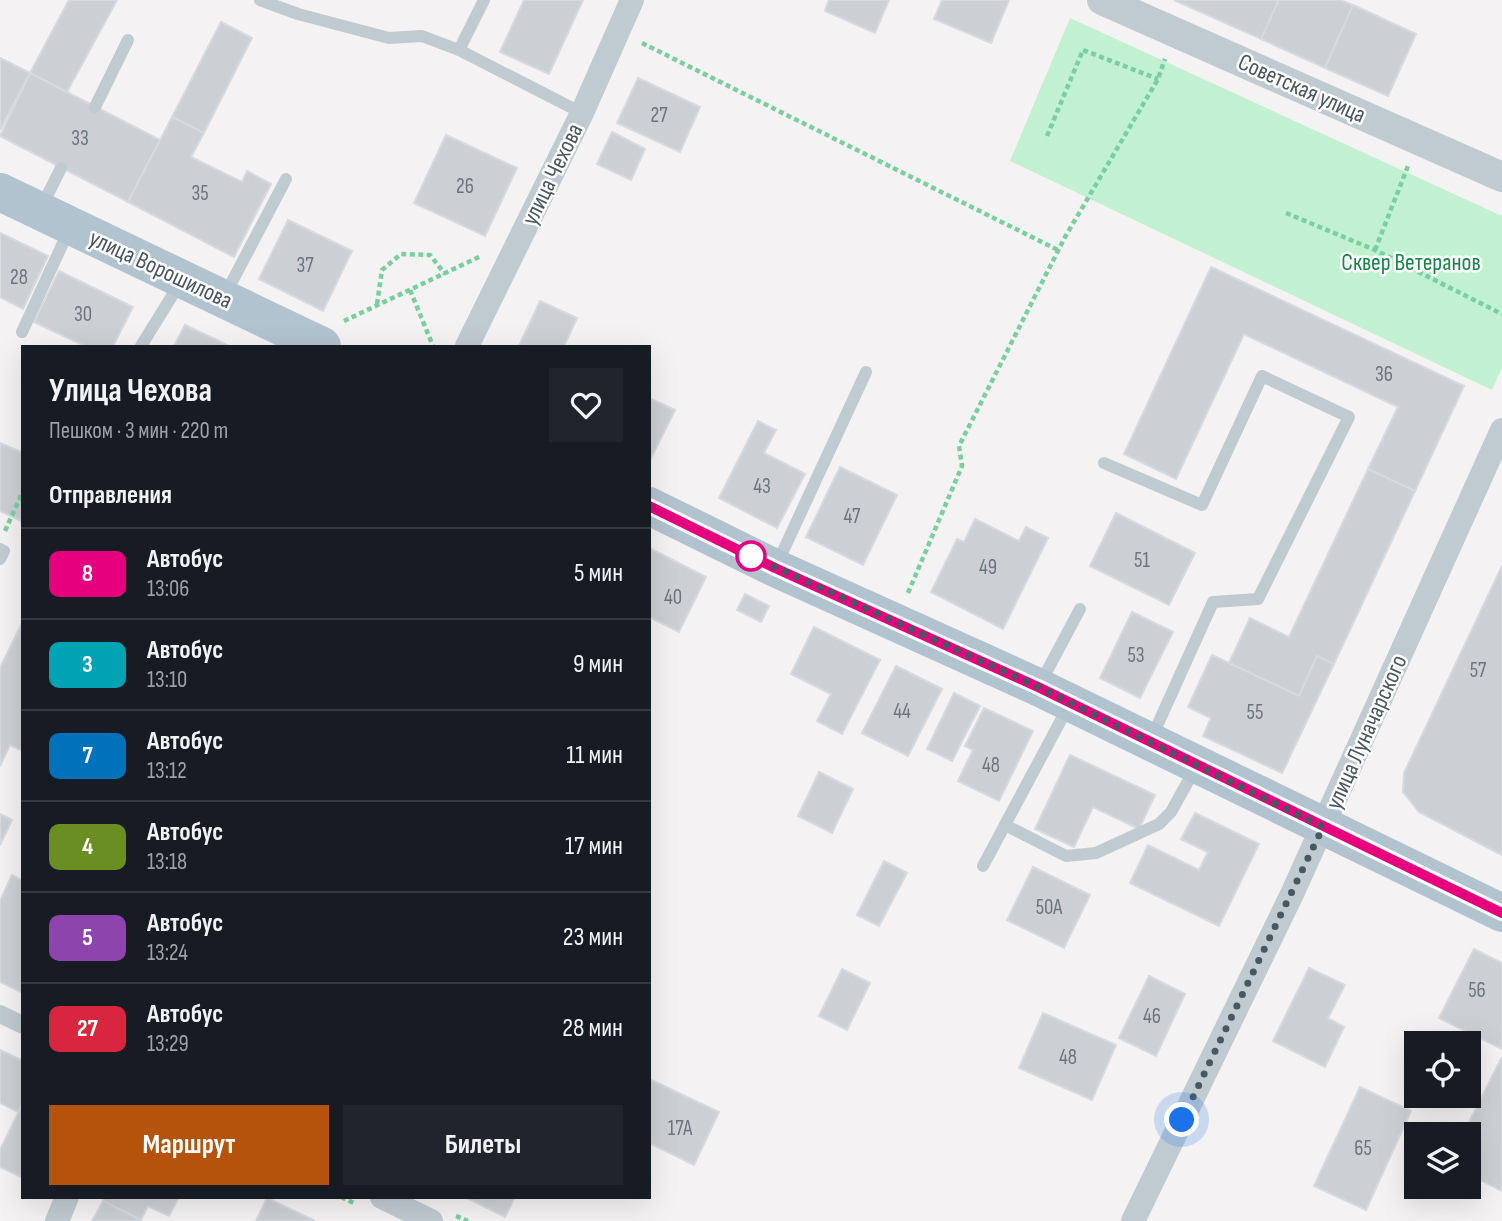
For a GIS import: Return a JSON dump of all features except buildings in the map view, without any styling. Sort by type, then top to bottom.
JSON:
[{"type":"main road","name":"улица Ворошилова","points":[[0,192],[224,299],[330,336]]},
{"type":"main road","points":[[651,507],[775,568],[1054,695],[1149,744],[1502,913]]},
{"type":"street","name":"улица Чехова","points":[[467,345],[582,113],[632,0]]},
{"type":"street","name":"Советская улица","points":[[1102,0],[1502,177]]},
{"type":"street","name":"улица Луначарского","points":[[1133,1221],[1495,464],[1502,430]]},
{"type":"street","points":[[0,1014],[21,1024]]},
{"type":"street","points":[[57,1221],[67,1199]]},
{"type":"street","points":[[386,1199],[422,1219]]},
{"type":"lane","points":[[260,0],[298,14],[389,38],[422,36],[459,50],[582,113]]},
{"type":"lane","points":[[459,50],[484,0]]},
{"type":"lane","points":[[95,107],[128,40]]},
{"type":"lane","points":[[22,332],[55,219],[61,167]]},
{"type":"lane","points":[[224,299],[234,273],[286,179]]},
{"type":"lane","points":[[142,345],[181,279]]},
{"type":"lane","points":[[775,568],[866,372]]},
{"type":"lane","points":[[1104,463],[1202,505],[1262,376],[1349,417],[1258,599],[1213,602],[1149,744]]},
{"type":"lane","points":[[0,549],[4,551],[0,559]]},
{"type":"lane","points":[[983,866],[1005,825],[1054,695],[1080,609]]},
{"type":"lane","points":[[1005,825],[1066,856],[1096,853],[1159,824],[1171,812],[1196,766]]},
{"type":"path","points":[[618,31],[1058,250]]},
{"type":"path","points":[[895,622],[962,466],[959,446],[1058,250],[1158,79],[1174,32]]},
{"type":"path","points":[[1047,136],[1083,50],[1158,79]]},
{"type":"path","points":[[1375,250],[1418,139]]},
{"type":"path","points":[[1286,213],[1375,250],[1502,314]]},
{"type":"path","points":[[377,304],[382,270],[401,254],[430,254],[446,274]]},
{"type":"path","points":[[330,336],[377,304],[480,256],[490,261]]},
{"type":"path","points":[[410,290],[433,345]]},
{"type":"path","points":[[0,541],[21,495]]},
{"type":"green space","name":"Сквер Ветеранов","points":[[1070,18],[1502,216],[1502,368],[1492,390],[1010,161]]},
{"type":"bus line","name":"8","points":[[651,507],[775,568],[1038,687],[1149,744],[1502,913]]},
{"type":"route","points":[[751,556],[1038,687],[1149,744],[1323,827],[1182,1120]]}]
